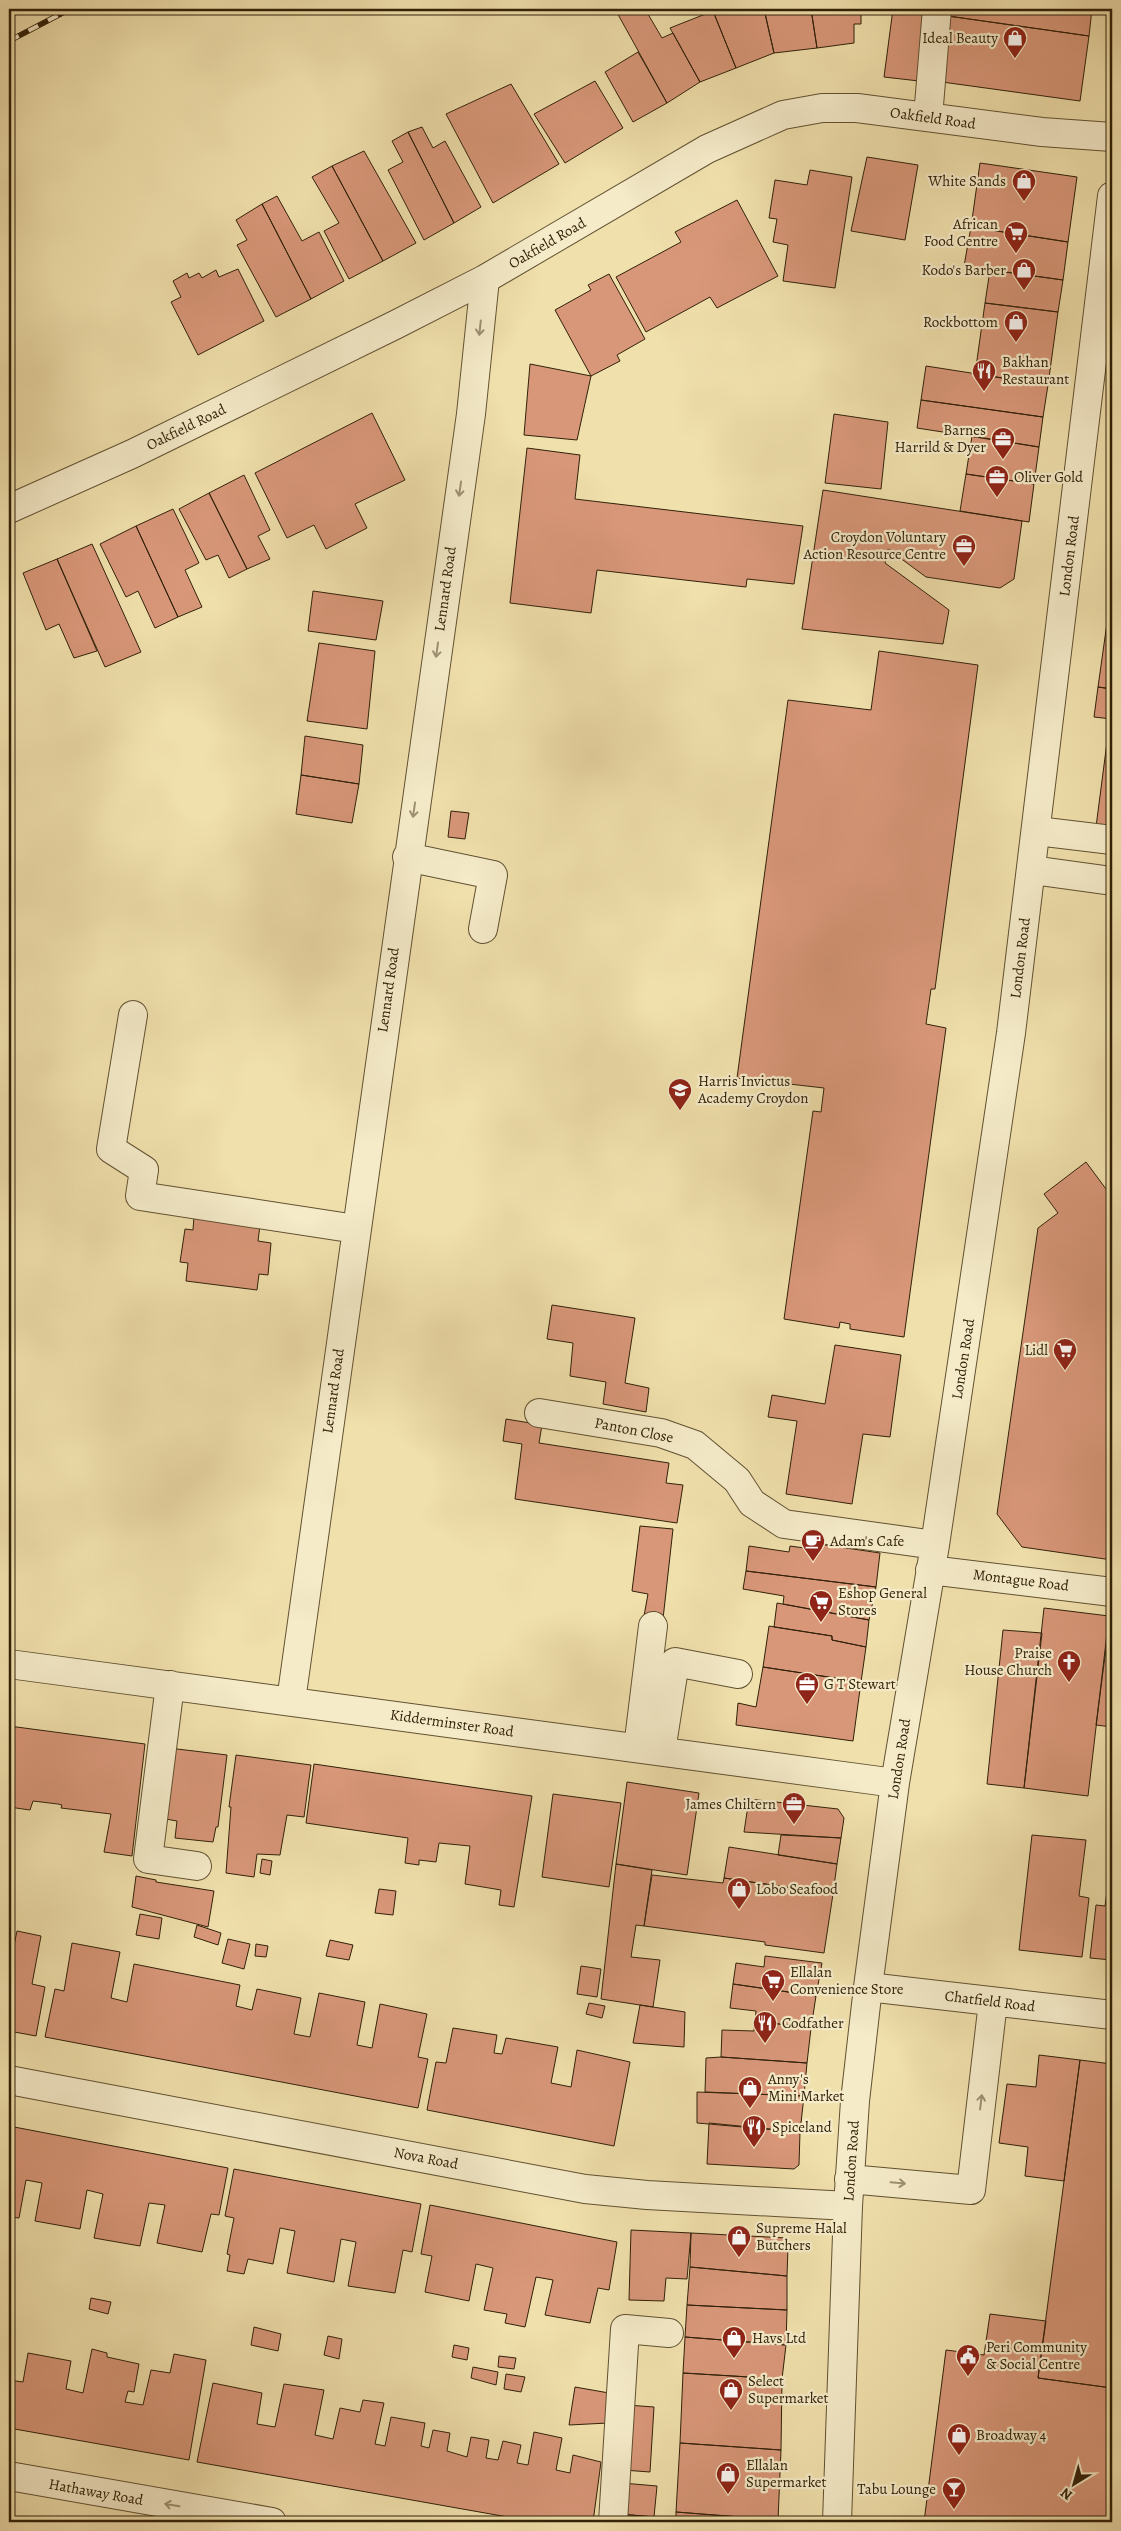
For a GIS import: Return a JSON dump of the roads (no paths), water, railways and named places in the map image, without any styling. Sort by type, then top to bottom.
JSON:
[{"type":"street","points":[[928,117],[937,9]]},
{"type":"street","name":"Oakfield Road","points":[[9,509],[132,454],[485,279],[707,149],[784,115],[822,108],[857,108],[1042,132],[1112,137]]},
{"type":"street","name":"London Road","points":[[837,2522],[849,2192],[868,1987],[895,1783],[932,1557],[1008,1052],[1032,870],[1112,196]]},
{"type":"street","name":"Lennard Road","points":[[291,1701],[407,857],[471,414],[485,279]]},
{"type":"street","points":[[1036,831],[1112,840]]},
{"type":"street","points":[[407,857],[493,875],[483,929]]},
{"type":"street","points":[[1032,870],[1112,881]]},
{"type":"street","points":[[133,1016],[112,1149],[144,1170],[140,1196],[356,1229]]},
{"type":"street","name":"Panton Close","points":[[540,1413],[661,1433],[695,1445],[738,1480],[752,1503],[784,1524],[932,1557]]},
{"type":"street","name":"Montague Road","points":[[932,1557],[1112,1592]]},
{"type":"street","points":[[650,1749],[653,1626]]},
{"type":"street","points":[[650,1749],[675,1662],[738,1674]]},
{"type":"street","name":"Kidderminster Road","points":[[9,1664],[895,1783]]},
{"type":"street","points":[[170,1685],[148,1859],[198,1866]]},
{"type":"street","name":"Chatfield Road","points":[[868,1987],[1112,2015]]},
{"type":"street","name":"Nova Road","points":[[9,2080],[585,2189],[647,2196],[971,2190],[993,2002]]},
{"type":"street","points":[[612,2522],[625,2329],[669,2333]]},
{"type":"street","name":"Hathaway Road","points":[[9,2476],[272,2522]]},
{"type":"railway","points":[[9,41],[70,9]]},
{"type":"place","name":"Ideal Beauty","points":[[1015,59]]},
{"type":"place","name":"White Sands","points":[[1024,202]]},
{"type":"place","name":"African Food Centre","points":[[1016,254]]},
{"type":"place","name":"Kodo's Barber","points":[[1024,291]]},
{"type":"place","name":"Rockbottom","points":[[1016,343]]},
{"type":"place","name":"Bakhan Restaurant","points":[[984,392]]},
{"type":"place","name":"Barnes Harrild & Dyer","points":[[1003,460]]},
{"type":"place","name":"Oliver Gold","points":[[997,498]]},
{"type":"place","name":"Croydon Voluntary Action Resource Centre","points":[[964,567]]},
{"type":"place","name":"Harris Invictus Academy Croydon","points":[[680,1111]]},
{"type":"place","name":"Lidl","points":[[1065,1371]]},
{"type":"place","name":"Adam's Cafe","points":[[813,1562]]},
{"type":"place","name":"Eshop General Stores","points":[[821,1623]]},
{"type":"place","name":"Praise House Church","points":[[1069,1683]]},
{"type":"place","name":"G T Stewart","points":[[807,1705]]},
{"type":"place","name":"James Chiltern","points":[[794,1825]]},
{"type":"place","name":"Lobo Seafood","points":[[739,1910]]},
{"type":"place","name":"Ellalan Convenience Store","points":[[773,2002]]},
{"type":"place","name":"Codfather","points":[[765,2044]]},
{"type":"place","name":"Anny's Mini Market","points":[[750,2109]]},
{"type":"place","name":"Spiceland","points":[[754,2148]]},
{"type":"place","name":"Supreme Halal Butchers","points":[[739,2258]]},
{"type":"place","name":"Havs Ltd","points":[[734,2359]]},
{"type":"place","name":"Peri Community & Social Centre","points":[[968,2377]]},
{"type":"place","name":"Select Supermarket","points":[[731,2411]]},
{"type":"place","name":"Broadway 4","points":[[959,2456]]},
{"type":"place","name":"Ellalan Supermarket","points":[[728,2495]]},
{"type":"place","name":"Tabu Lounge","points":[[954,2510]]}]
